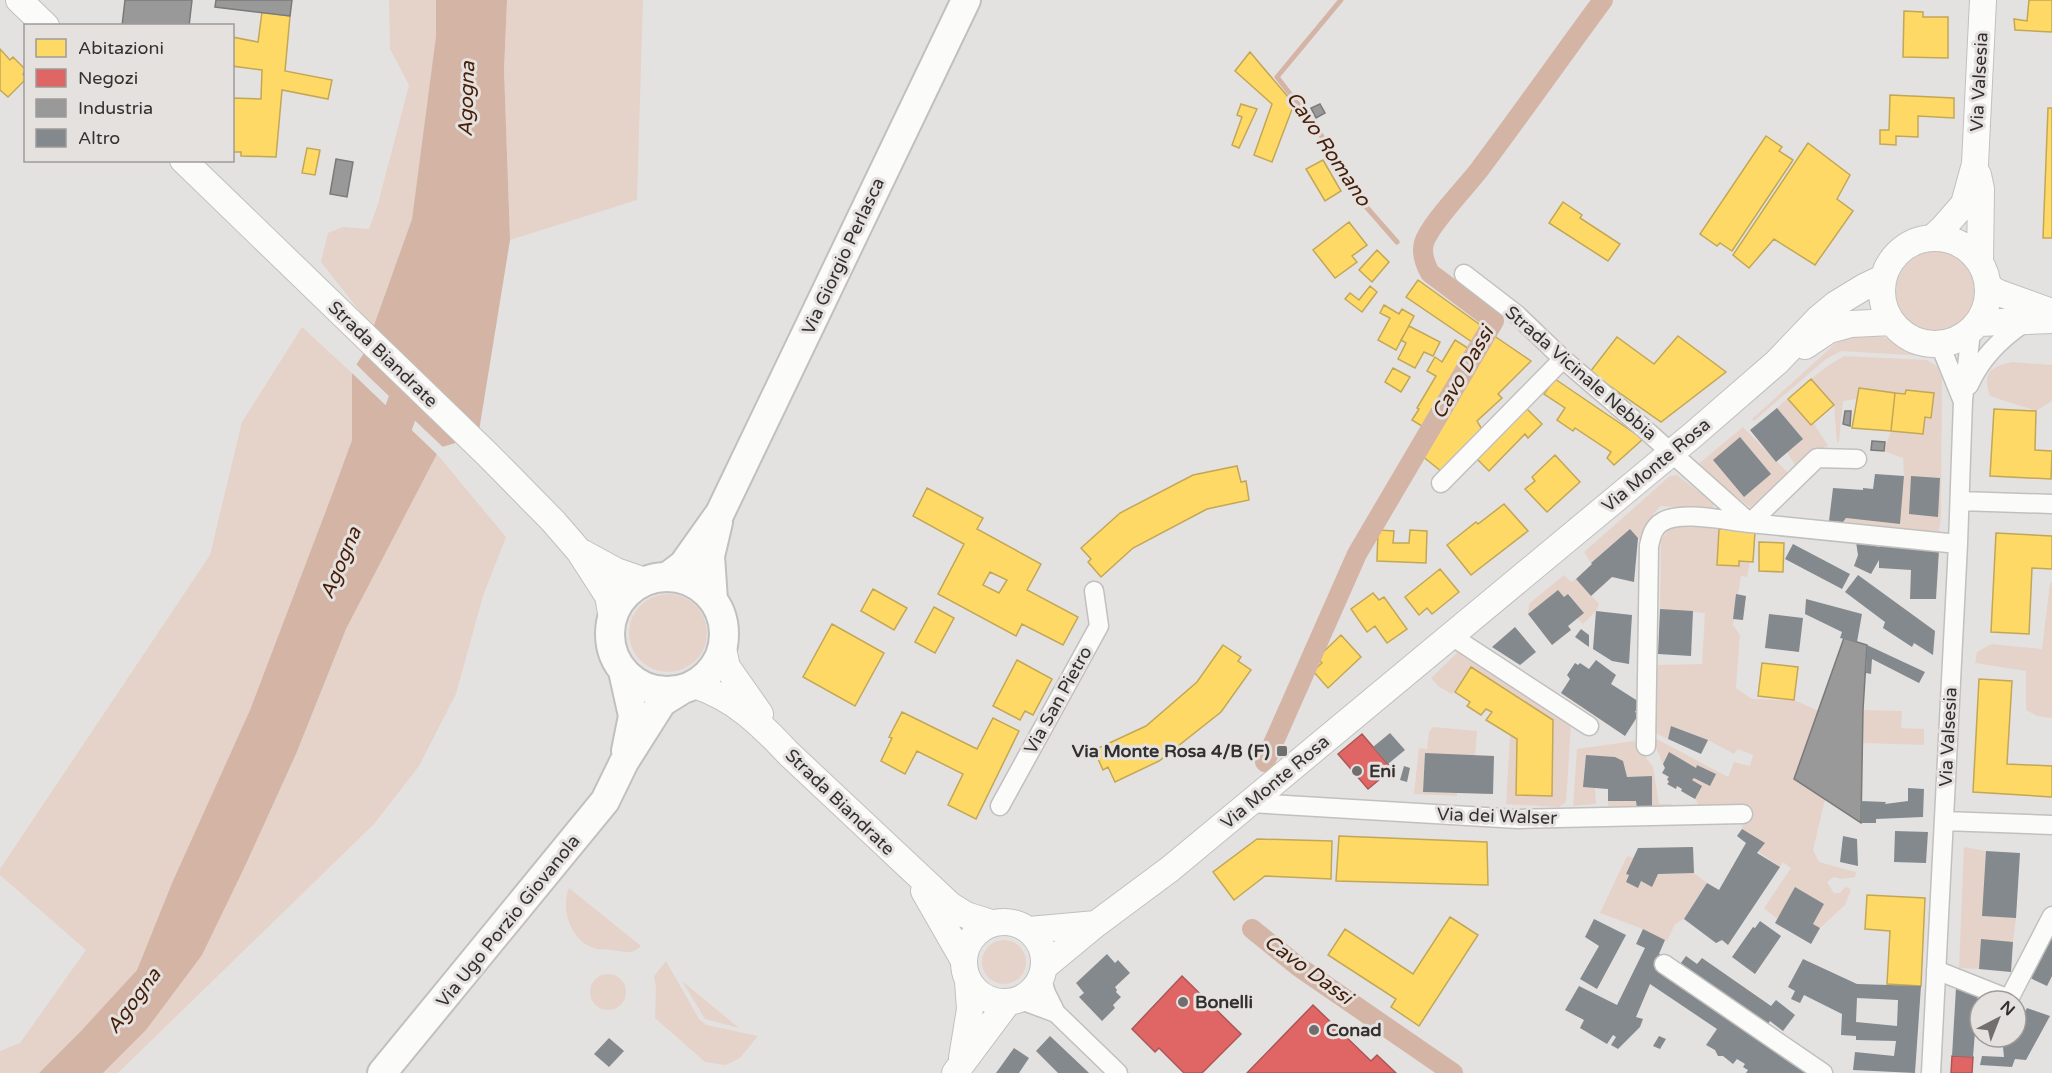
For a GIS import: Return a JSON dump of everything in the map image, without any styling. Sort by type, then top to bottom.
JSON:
[{"type":"main road","points":[[19,0],[44,24]]},
{"type":"main road","name":"Via Giorgio Perlasca","points":[[656,579],[683,565],[720,513],[966,0]]},
{"type":"main road","name":"Via Valsesia","points":[[1932,238],[1964,204],[1975,164],[1983,0]]},
{"type":"main road","name":"Strada Biandrate","points":[[185,162],[488,454],[579,551],[608,596],[612,618]]},
{"type":"main road","name":"Via Valsesia","points":[[1975,164],[1980,189],[1980,262]]},
{"type":"main road","points":[[1932,238],[1956,242],[1966,247],[1980,262],[1989,288],[1987,306],[1975,327],[1951,343],[1940,345],[1919,343],[1905,336],[1892,322],[1885,309],[1882,293],[1883,278],[1887,268],[1900,251],[1910,244],[1932,238]]},
{"type":"main road","name":"Via Monte Rosa","points":[[1042,972],[1096,924],[1170,869],[1251,803],[1778,362],[1819,318],[1836,304],[1883,278]]},
{"type":"main road","points":[[1989,288],[2052,312]]},
{"type":"main road","points":[[1975,327],[2052,320]]},
{"type":"main road","name":"Via Monte Rosa","points":[[1778,362],[1829,330],[1851,324],[1892,322]]},
{"type":"main road","name":"Via Giorgio Perlasca","points":[[713,600],[710,556],[720,513]]},
{"type":"main road","name":"Strada Biandrate","points":[[579,551],[616,571],[656,579]]},
{"type":"main road","points":[[680,578],[704,590],[713,600],[722,615],[725,632],[723,649],[717,664],[707,676],[688,687],[667,691],[651,689],[636,682],[624,671],[611,646],[610,632],[612,618],[619,602],[631,590],[656,579],[680,578]]},
{"type":"main road","name":"Strada Biandrate","points":[[723,649],[727,667],[761,716],[768,731]]},
{"type":"main road","name":"Via Ugo Porzio Giovanola","points":[[624,671],[633,716],[624,762]]},
{"type":"main road","name":"Strada Biandrate","points":[[688,687],[715,692],[768,731],[788,753],[913,872],[966,915],[991,924]]},
{"type":"main road","name":"Via Ugo Porzio Giovanola","points":[[382,1073],[605,801],[624,762],[662,702],[688,687]]},
{"type":"main road","name":"Strada Biandrate","points":[[913,872],[966,970]]},
{"type":"main road","points":[[958,1068],[969,1009],[966,947],[972,937],[980,929],[991,924],[1011,922],[1029,930],[1096,924]]},
{"type":"main road","points":[[966,970],[976,991],[985,998],[996,1001],[1013,1001],[1028,994],[1042,972],[1041,946],[1029,930]]},
{"type":"main road","points":[[958,1068],[1013,1001]]},
{"type":"street","name":"Strada Vicinale Nebbia","points":[[1464,274],[1516,314],[1563,359],[1750,523]]},
{"type":"street","name":"Via Valsesia","points":[[1963,400],[1976,369],[2001,339],[2024,322]]},
{"type":"street","name":"Via Valsesia","points":[[1931,1073],[1958,544],[1963,400],[1975,327]]},
{"type":"street","name":"Via Valsesia","points":[[1940,345],[1963,400]]},
{"type":"street","points":[[1441,483],[1563,359]]},
{"type":"street","points":[[1750,523],[1817,458],[1857,459]]},
{"type":"street","points":[[1960,501],[2052,504]]},
{"type":"street","points":[[1646,746],[1649,546],[1653,531],[1662,522],[1680,516],[1958,544]]},
{"type":"street","name":"Via San Pietro","points":[[1000,806],[1099,626],[1094,591]]},
{"type":"street","points":[[1450,635],[1589,726]]},
{"type":"street","name":"Via dei Walser","points":[[1251,803],[1518,819],[1743,814]]},
{"type":"street","points":[[1944,821],[2052,825]]},
{"type":"street","points":[[1936,970],[2009,999],[2052,916]]},
{"type":"street","points":[[1664,964],[1823,1073]]},
{"type":"street","points":[[1042,972],[1046,993],[1056,1013],[1118,1073]]},
{"type":"street","points":[[1013,1001],[1056,1013]]},
{"type":"shaded area","points":[[389,0],[436,0],[436,36],[412,219],[373,328],[321,262],[328,233],[343,227],[369,229],[378,204],[409,85],[390,49]]},
{"type":"shaded area","points":[[507,0],[643,0],[637,200],[510,240],[504,70]]},
{"type":"shaded area","points":[[1937,251],[1953,254],[1966,263],[1975,276],[1978,292],[1975,308],[1966,321],[1953,330],[1937,333],[1921,330],[1908,321],[1899,308],[1896,292],[1899,276],[1908,263],[1921,254]]},
{"type":"shaded area","points":[[302,327],[352,373],[352,440],[250,710],[172,883],[137,970],[39,1073],[0,1073],[0,1051],[20,1043],[86,950],[0,875],[0,869],[210,555],[242,422]]},
{"type":"shaded area","points":[[1857,335],[1883,337],[1925,356],[1841,351],[1826,359],[1754,421],[1752,419],[1836,343]]},
{"type":"shaded area","points":[[1844,356],[1927,360],[1938,367],[1942,378],[1939,531],[1830,530],[1846,518],[1899,524],[1904,476],[1903,458],[1884,451],[1891,431],[1857,399],[1843,401],[1839,442],[1837,442],[1834,405],[1811,379]]},
{"type":"shaded area","points":[[2012,362],[2052,365],[2052,401],[2036,411],[1990,396],[1987,382],[1990,372],[1998,366]]},
{"type":"shaded area","points":[[1793,394],[1828,446],[1818,450],[1797,468],[1765,418]]},
{"type":"shaded area","points":[[1743,427],[1790,475],[1750,507],[1696,466]]},
{"type":"shaded area","points":[[437,454],[506,537],[483,596],[456,694],[419,766],[374,824],[118,1073],[103,1073],[146,1030],[246,864],[296,754],[346,629]]},
{"type":"shaded area","points":[[1677,475],[1714,503],[1713,509],[1661,506],[1654,513],[1647,529],[1644,547],[1644,575],[1638,578],[1641,541],[1630,529],[1591,563],[1584,552],[1670,476]]},
{"type":"shaded area","points":[[1677,525],[1719,529],[1717,565],[1739,566],[1739,561],[1750,561],[1747,577],[1741,576],[1733,625],[1740,635],[1736,688],[1752,699],[1794,700],[1819,711],[1794,779],[1825,800],[1813,850],[1819,862],[1856,872],[1855,877],[1842,879],[1834,877],[1827,882],[1834,893],[1840,893],[1845,887],[1851,889],[1845,905],[1820,928],[1813,924],[1824,904],[1796,888],[1777,919],[1764,908],[1791,868],[1783,862],[1780,867],[1760,853],[1742,829],[1743,814],[1705,815],[1695,799],[1663,764],[1653,741],[1655,738],[1728,777],[1734,762],[1750,766],[1753,755],[1738,749],[1734,754],[1708,740],[1672,726],[1668,739],[1653,732],[1657,665],[1702,664],[1705,613],[1660,609],[1661,540],[1669,529]]},
{"type":"shaded area","points":[[1564,575],[1571,582],[1576,579],[1599,604],[1596,611],[1583,624],[1577,618],[1583,613],[1569,594],[1564,597],[1558,590],[1528,614],[1529,604]]},
{"type":"shaded area","points":[[2050,583],[2052,583],[2052,718],[2037,716],[2026,710],[2026,671],[1975,663],[1977,652],[1991,644],[2042,649]]},
{"type":"shaded area","points":[[668,594],[683,597],[695,606],[704,618],[707,633],[704,648],[695,660],[683,669],[668,672],[653,669],[641,660],[632,648],[629,633],[632,618],[641,606],[653,597]]},
{"type":"shaded area","points":[[1459,651],[1571,725],[1566,802],[1559,807],[1506,804],[1510,735],[1517,739],[1516,795],[1552,796],[1553,720],[1471,668],[1452,694],[1439,687],[1431,678]]},
{"type":"shaded area","points":[[1863,710],[1902,711],[1901,728],[1924,729],[1924,745],[1862,743]]},
{"type":"shaded area","points":[[1433,727],[1477,731],[1475,756],[1425,753],[1423,792],[1457,793],[1457,796],[1414,794],[1419,748],[1427,749],[1429,732]]},
{"type":"shaded area","points":[[1634,741],[1653,767],[1659,804],[1672,804],[1674,810],[1608,807],[1608,789],[1595,788],[1596,804],[1573,806],[1577,749]]},
{"type":"shaded area","points":[[1964,847],[1986,851],[2016,918],[2013,942],[1979,969],[1959,968]]},
{"type":"shaded area","points":[[1627,856],[1694,873],[1707,883],[1684,919],[1675,924],[1667,941],[1643,929],[1600,913]]},
{"type":"shaded area","points":[[569,888],[641,946],[634,951],[624,952],[597,949],[580,940],[574,933],[567,915]]},
{"type":"shaded area","points":[[1004,940],[1019,947],[1026,962],[1019,977],[1004,984],[989,977],[982,962],[989,947]]},
{"type":"shaded area","points":[[666,961],[699,1019],[706,1025],[758,1036],[740,1058],[726,1065],[705,1062],[655,1018],[654,976]]},
{"type":"shaded area","points":[[608,974],[621,979],[626,992],[621,1005],[608,1010],[595,1005],[590,992],[595,979]]},
{"type":"shaded area","points":[[682,981],[739,1028],[705,1019]]},
{"type":"water","points":[[436,0],[507,0],[504,70],[510,240],[479,431],[373,328],[412,219],[436,36]]},
{"type":"water","points":[[366,350],[462,441],[442,447],[356,365]]},
{"type":"water","points":[[352,373],[437,454],[346,629],[296,754],[202,955],[146,1030],[103,1073],[39,1073],[137,970],[172,883],[250,710],[352,440]]},
{"type":"pier","points":[[354,362],[445,449],[440,449],[354,367]]},
{"type":"pier","points":[[352,370],[439,452],[439,456],[350,371]]},
{"type":"building: Abitazioni","points":[[2029,0],[2052,0],[2052,32],[2015,30],[2014,19],[2027,21]]},
{"type":"building: Abitazioni","points":[[1904,11],[1923,12],[1923,17],[1948,17],[1948,58],[1903,57]]},
{"type":"building: Abitazioni","points":[[262,12],[290,16],[285,71],[332,80],[328,99],[282,90],[276,157],[241,156],[241,152],[234,152],[234,98],[261,99],[262,70],[234,66],[234,37],[258,42]]},
{"type":"building: Abitazioni","points":[[0,49],[10,60],[13,57],[24,68],[24,81],[8,97],[0,90]]},
{"type":"building: Abitazioni","points":[[1250,52],[1294,104],[1272,162],[1254,155],[1272,104],[1235,71]]},
{"type":"building: Abitazioni","points":[[1890,95],[1954,98],[1954,118],[1918,116],[1918,137],[1896,136],[1896,145],[1880,144],[1880,130],[1889,130]]},
{"type":"building: Abitazioni","points":[[1241,104],[1257,109],[1239,148],[1232,145],[1242,117],[1237,115]]},
{"type":"building: Abitazioni","points":[[2048,108],[2052,108],[2052,238],[2043,238]]},
{"type":"building: Abitazioni","points":[[1766,136],[1782,147],[1779,151],[1793,160],[1732,251],[1720,243],[1717,246],[1700,234]]},
{"type":"building: Abitazioni","points":[[1808,143],[1850,175],[1837,199],[1853,211],[1815,265],[1774,239],[1749,268],[1733,255]]},
{"type":"building: Abitazioni","points":[[307,148],[320,150],[315,175],[302,173]]},
{"type":"building: Abitazioni","points":[[1323,160],[1341,191],[1325,201],[1306,169]]},
{"type":"building: Abitazioni","points":[[1563,202],[1582,215],[1580,218],[1620,244],[1608,261],[1549,223]]},
{"type":"building: Abitazioni","points":[[1349,222],[1367,245],[1352,256],[1357,262],[1335,278],[1313,250]]},
{"type":"building: Abitazioni","points":[[1377,250],[1389,262],[1372,282],[1359,270]]},
{"type":"building: Abitazioni","points":[[1418,280],[1483,327],[1472,342],[1406,297]]},
{"type":"building: Abitazioni","points":[[1370,286],[1377,292],[1362,312],[1345,299],[1350,293],[1359,300]]},
{"type":"building: Abitazioni","points":[[1384,305],[1399,314],[1402,309],[1414,316],[1396,350],[1378,340],[1390,318],[1380,313]]},
{"type":"building: Abitazioni","points":[[1409,326],[1440,342],[1433,356],[1424,352],[1415,368],[1398,359],[1406,343],[1401,340]]},
{"type":"building: Abitazioni","points":[[1490,333],[1531,361],[1498,394],[1502,398],[1477,421],[1483,431],[1441,471],[1422,456],[1424,455],[1421,451]]},
{"type":"building: Abitazioni","points":[[1678,336],[1726,372],[1661,422],[1590,372],[1617,337],[1654,364]]},
{"type":"building: Abitazioni","points":[[1455,340],[1471,350],[1425,428],[1412,420],[1436,376],[1427,371],[1435,357],[1442,362]]},
{"type":"building: Abitazioni","points":[[1393,368],[1410,377],[1401,392],[1385,382]]},
{"type":"building: Abitazioni","points":[[1555,379],[1643,439],[1614,465],[1607,458],[1611,452],[1575,428],[1573,431],[1557,420],[1565,408],[1544,394]]},
{"type":"building: Abitazioni","points":[[1811,379],[1834,405],[1811,425],[1788,399]]},
{"type":"building: Abitazioni","points":[[1859,388],[1895,393],[1891,431],[1852,428]]},
{"type":"building: Abitazioni","points":[[1906,390],[1934,393],[1931,418],[1925,417],[1923,434],[1891,431],[1895,393],[1905,394]]},
{"type":"building: Abitazioni","points":[[1526,408],[1542,424],[1528,438],[1525,434],[1489,471],[1477,459]]},
{"type":"building: Abitazioni","points":[[1994,409],[2036,411],[2035,450],[2052,451],[2051,479],[1990,476]]},
{"type":"building: Abitazioni","points":[[1555,455],[1580,482],[1547,512],[1525,489],[1535,481],[1532,477]]},
{"type":"building: Abitazioni","points":[[1237,466],[1241,482],[1246,481],[1249,500],[1207,509],[1133,548],[1101,577],[1088,562],[1091,559],[1081,548],[1120,513],[1193,475]]},
{"type":"building: Abitazioni","points":[[927,488],[983,518],[977,529],[1041,564],[1027,590],[1078,617],[1063,645],[1022,624],[1016,636],[938,594],[964,544],[913,516]],"holes":[[[990,572],[1007,580],[999,593],[983,585]]]},
{"type":"building: Abitazioni","points":[[1504,504],[1528,531],[1471,575],[1447,545]]},
{"type":"building: Abitazioni","points":[[1719,529],[1755,531],[1753,562],[1739,561],[1739,566],[1717,565]]},
{"type":"building: Abitazioni","points":[[1378,530],[1394,531],[1393,543],[1409,543],[1410,530],[1427,531],[1426,563],[1377,561]]},
{"type":"building: Abitazioni","points":[[1996,533],[2052,536],[2052,569],[2032,568],[2029,634],[1991,632]]},
{"type":"building: Abitazioni","points":[[1759,542],[1784,543],[1783,572],[1759,571]]},
{"type":"building: Abitazioni","points":[[1440,569],[1459,592],[1432,614],[1427,608],[1419,615],[1405,597]]},
{"type":"building: Abitazioni","points":[[873,589],[907,608],[894,630],[861,611]]},
{"type":"building: Abitazioni","points":[[1373,593],[1379,600],[1384,597],[1407,629],[1387,643],[1375,626],[1367,632],[1351,609]]},
{"type":"building: Abitazioni","points":[[934,607],[954,618],[935,653],[915,642]]},
{"type":"building: Abitazioni","points":[[832,624],[884,653],[855,706],[803,677]]},
{"type":"building: Abitazioni","points":[[1341,635],[1361,657],[1328,688],[1313,671],[1322,663],[1317,658]]},
{"type":"building: Abitazioni","points":[[1223,645],[1241,657],[1238,661],[1251,670],[1221,712],[1159,761],[1115,782],[1108,767],[1103,770],[1094,750],[1146,726],[1197,682]]},
{"type":"building: Abitazioni","points":[[1017,660],[1052,679],[1033,715],[1025,711],[1020,720],[993,706]]},
{"type":"building: Abitazioni","points":[[1762,663],[1798,667],[1794,700],[1758,696]]},
{"type":"building: Abitazioni","points":[[1471,667],[1553,720],[1552,796],[1516,795],[1517,739],[1486,720],[1492,712],[1486,709],[1481,715],[1467,706],[1470,702],[1455,692]]},
{"type":"building: Abitazioni","points":[[1979,679],[2012,681],[2007,764],[2052,766],[2052,797],[1973,792]]},
{"type":"building: Abitazioni","points":[[902,712],[977,749],[993,718],[1019,731],[976,819],[948,805],[963,774],[917,751],[905,774],[881,761],[892,738],[889,737]]},
{"type":"building: Abitazioni","points":[[1339,836],[1487,842],[1488,885],[1336,881]]},
{"type":"building: Abitazioni","points":[[1257,839],[1332,841],[1331,879],[1265,876],[1234,900],[1213,872]]},
{"type":"building: Abitazioni","points":[[1867,895],[1925,898],[1921,986],[1887,984],[1890,931],[1865,929]]},
{"type":"building: Abitazioni","points":[[1450,917],[1478,935],[1419,1026],[1391,1007],[1396,999],[1328,955],[1345,929],[1413,974]]},
{"type":"building: Negozi","points":[[1362,734],[1392,769],[1368,789],[1338,754]]},
{"type":"building: Negozi","name":"Bonelli","points":[[1182,976],[1241,1034],[1202,1073],[1184,1073],[1159,1048],[1155,1052],[1132,1029]]},
{"type":"building: Negozi","name":"Conad","points":[[1313,1005],[1371,1061],[1377,1055],[1396,1073],[1247,1073]]},
{"type":"building: Negozi","points":[[1952,1056],[1973,1057],[1972,1073],[1951,1073]]},
{"type":"building: Industria","points":[[125,0],[192,0],[189,24],[122,24]]},
{"type":"building: Industria","points":[[216,0],[292,0],[290,16],[215,7]]},
{"type":"building: Industria","points":[[1320,104],[1325,113],[1316,118],[1311,108]]},
{"type":"building: Industria","points":[[336,159],[353,162],[347,197],[330,194]]},
{"type":"building: Industria","points":[[1845,411],[1851,411],[1850,426],[1843,424]]},
{"type":"building: Industria","points":[[1872,441],[1885,442],[1884,451],[1871,450]]},
{"type":"building: Industria","points":[[1844,638],[1867,645],[1863,710],[1861,823],[1794,779]]},
{"type":"building: Altro","points":[[1777,408],[1803,439],[1776,462],[1750,430]]},
{"type":"building: Altro","points":[[1740,437],[1771,474],[1744,497],[1713,460]]},
{"type":"building: Altro","points":[[1875,474],[1904,476],[1900,524],[1846,518],[1843,522],[1829,521],[1833,488],[1873,489]]},
{"type":"building: Altro","points":[[1911,476],[1940,478],[1938,517],[1909,514]]},
{"type":"building: Altro","points":[[1630,529],[1638,538],[1634,582],[1612,577],[1591,596],[1576,579]]},
{"type":"building: Altro","points":[[1856,542],[1880,547],[1880,543],[1939,550],[1936,599],[1910,599],[1911,570],[1879,568],[1879,560],[1871,574],[1854,566],[1858,555]]},
{"type":"building: Altro","points":[[1793,544],[1850,574],[1842,589],[1785,559]]},
{"type":"building: Altro","points":[[1858,575],[1935,631],[1933,655],[1914,643],[1912,647],[1883,628],[1885,622],[1845,592]]},
{"type":"building: Altro","points":[[1558,590],[1564,597],[1568,594],[1584,613],[1568,626],[1571,630],[1552,645],[1528,614]]},
{"type":"building: Altro","points":[[1736,594],[1746,596],[1743,620],[1733,619]]},
{"type":"building: Altro","points":[[1806,599],[1862,614],[1857,642],[1840,638],[1842,632],[1805,614]]},
{"type":"building: Altro","points":[[1660,609],[1693,611],[1691,656],[1658,654]]},
{"type":"building: Altro","points":[[1596,611],[1632,615],[1629,664],[1612,661],[1593,649]]},
{"type":"building: Altro","points":[[1769,614],[1803,618],[1799,652],[1765,648]]},
{"type":"building: Altro","points":[[1515,627],[1536,652],[1520,665],[1492,647]]},
{"type":"building: Altro","points":[[1581,629],[1589,635],[1589,647],[1575,637]]},
{"type":"building: Altro","points":[[1867,645],[1925,672],[1919,683],[1872,659],[1871,674],[1866,673]]},
{"type":"building: Altro","points":[[1596,660],[1616,675],[1611,684],[1641,703],[1635,712],[1639,714],[1625,736],[1561,693],[1570,679],[1567,675],[1575,663],[1578,665],[1580,663],[1589,669]]},
{"type":"building: Altro","points":[[1671,726],[1708,740],[1701,754],[1668,739]]},
{"type":"building: Altro","points":[[1390,733],[1405,750],[1388,764],[1373,747]]},
{"type":"building: Altro","points":[[1669,752],[1696,768],[1697,765],[1716,774],[1710,786],[1694,778],[1692,780],[1702,786],[1695,799],[1677,786],[1676,789],[1667,784],[1669,777],[1662,773],[1665,768],[1663,764]]},
{"type":"building: Altro","points":[[1425,753],[1494,756],[1493,794],[1423,792]]},
{"type":"building: Altro","points":[[1586,755],[1615,757],[1623,761],[1627,777],[1652,776],[1652,808],[1637,808],[1636,801],[1608,801],[1608,789],[1583,787]]},
{"type":"building: Altro","points":[[1404,766],[1410,768],[1407,782],[1400,780]]},
{"type":"building: Altro","points":[[1908,788],[1924,789],[1923,817],[1876,819],[1876,823],[1861,823],[1861,801],[1886,802],[1885,804],[1908,801]]},
{"type":"building: Altro","points":[[1742,829],[1765,843],[1757,853],[1780,867],[1728,945],[1722,940],[1716,943],[1684,919],[1707,883],[1719,890],[1746,843],[1737,836]]},
{"type":"building: Altro","points":[[1895,831],[1928,832],[1926,863],[1894,862]]},
{"type":"building: Altro","points":[[1843,836],[1857,839],[1858,866],[1840,862]]},
{"type":"building: Altro","points":[[1693,847],[1694,873],[1658,874],[1652,887],[1641,881],[1638,888],[1626,882],[1629,875],[1626,874],[1638,848]]},
{"type":"building: Altro","points":[[1986,851],[2020,853],[2016,918],[1982,916]]},
{"type":"building: Altro","points":[[1795,887],[1824,904],[1813,924],[1820,928],[1811,944],[1775,923]]},
{"type":"building: Altro","points":[[1594,919],[1626,935],[1597,989],[1580,979],[1599,946],[1585,937]]},
{"type":"building: Altro","points":[[1760,921],[1781,936],[1755,974],[1732,957],[1753,927],[1755,928]]},
{"type":"building: Altro","points":[[1643,929],[1665,940],[1659,954],[1810,1073],[1746,1073],[1748,1070],[1743,1067],[1745,1064],[1737,1059],[1733,1064],[1723,1056],[1718,1056],[1715,1050],[1706,1045],[1717,1029],[1650,984],[1636,1017],[1643,1019],[1640,1027],[1618,1049],[1611,1045],[1616,1037],[1613,1035],[1607,1044],[1580,1028],[1584,1020],[1565,1010],[1579,986],[1617,1005],[1645,948],[1636,944]]},
{"type":"building: Altro","points":[[2052,930],[2052,976],[2047,986],[2028,977]]},
{"type":"building: Altro","points":[[1981,939],[2013,942],[2011,972],[1979,969]]},
{"type":"building: Altro","points":[[1107,954],[1115,963],[1118,960],[1130,973],[1115,987],[1121,997],[1113,1005],[1115,1008],[1102,1021],[1079,997],[1084,993],[1076,983]]},
{"type":"building: Altro","points":[[1686,956],[1697,964],[1702,958],[1771,1006],[1776,1000],[1795,1015],[1783,1031],[1770,1021],[1766,1027],[1678,967]]},
{"type":"building: Altro","points":[[1803,959],[1857,984],[1921,986],[1915,1073],[1853,1070],[1855,1052],[1894,1056],[1896,1041],[1856,1040],[1856,1036],[1841,1035],[1842,1014],[1804,995],[1800,1003],[1791,999],[1795,991],[1788,987]],"holes":[[[1857,998],[1898,1000],[1897,1026],[1856,1022]]]},
{"type":"building: Altro","points":[[1956,988],[1968,991],[1968,1049],[1974,1049],[1973,1057],[1952,1056]]},
{"type":"building: Altro","points":[[2028,1008],[2050,1016],[2026,1060],[2015,1059],[2012,1067],[1980,1065],[1982,1056],[2004,1057],[2003,1049],[2028,1049]]},
{"type":"building: Altro","points":[[1050,1036],[1089,1073],[1058,1073],[1036,1051]]},
{"type":"building: Altro","points":[[1659,1036],[1666,1039],[1660,1049],[1653,1046]]},
{"type":"building: Altro","points":[[609,1038],[624,1051],[609,1067],[594,1054]]},
{"type":"building: Altro","points":[[1014,1048],[1029,1058],[1019,1073],[996,1073]]},
{"type":"waterway","name":"Cavo Romano","points":[[1341,0],[1277,77],[1318,130],[1355,194],[1397,242]]},
{"type":"waterway","name":"Cavo Dassi","points":[[1265,762],[1357,554],[1494,321],[1430,273],[1423,251],[1427,235],[1479,170],[1603,0]]},
{"type":"waterway","name":"Agogna","points":[[384,459],[417,366]]},
{"type":"waterway","name":"Cavo Dassi","points":[[1252,929],[1299,967],[1453,1073]]},
{"type":"place","name":"Via Monte Rosa 4/B (F)","points":[[1282,751]]},
{"type":"place","name":"Eni","points":[[1357,771]]},
{"type":"place","name":"Bonelli","points":[[1183,1002]]},
{"type":"place","name":"Conad","points":[[1314,1030]]}]
